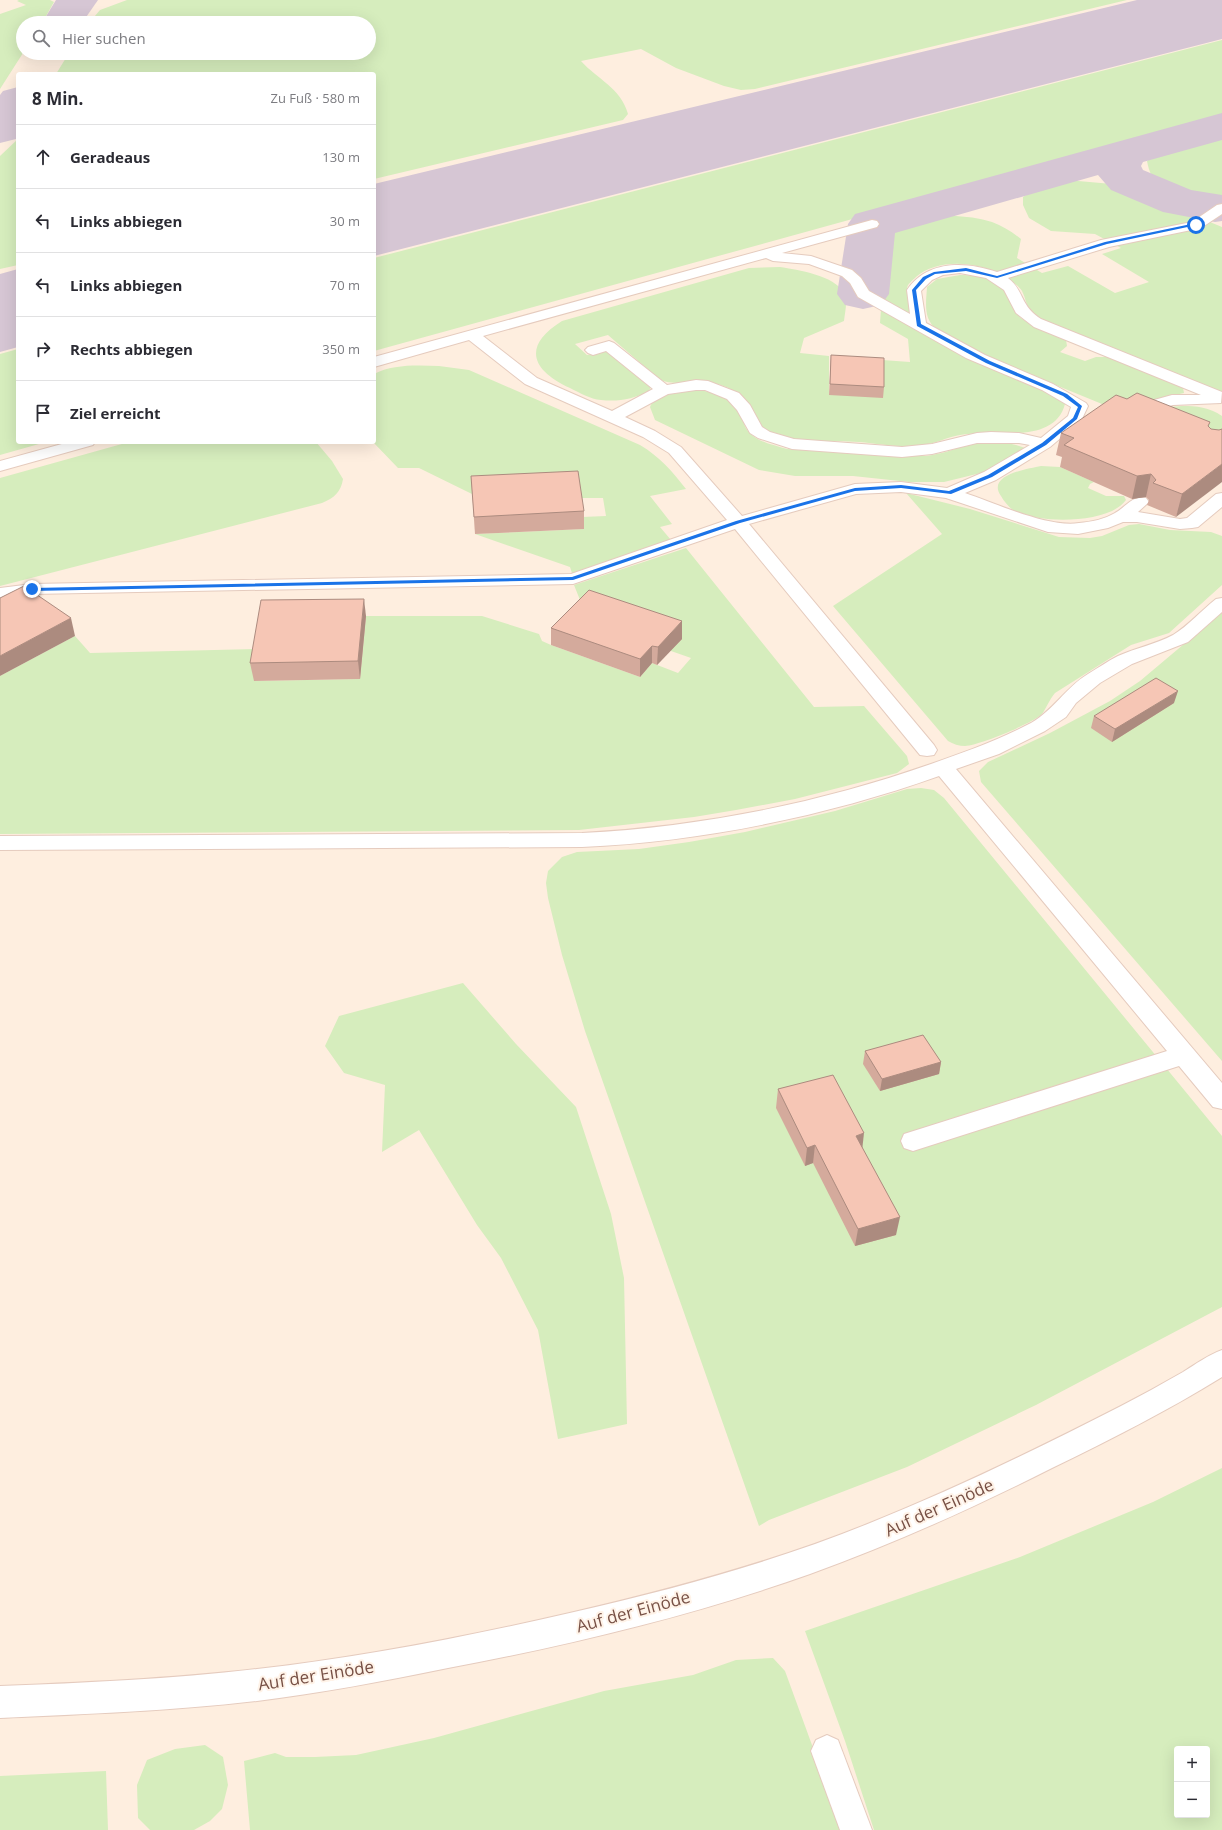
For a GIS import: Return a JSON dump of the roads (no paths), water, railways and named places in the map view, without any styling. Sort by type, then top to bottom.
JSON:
[{"type":"street","points":[[997,277],[1106,243],[1196,225],[1207,220],[1222,208]]},
{"type":"street","points":[[376,361],[872,224]]},
{"type":"street","points":[[747,258],[782,256],[811,260],[834,267],[852,277],[864,294],[919,325],[988,362],[1065,395],[1087,408],[1044,444],[990,476],[949,493]]},
{"type":"street","points":[[919,325],[914,290],[924,278],[940,272],[966,270],[982,272],[997,277],[1014,292],[1020,310],[1031,320],[1052,330],[1222,399]]},
{"type":"street","points":[[472,335],[531,381],[649,434],[675,450],[738,522],[927,750]]},
{"type":"street","points":[[593,350],[609,346],[664,390]]},
{"type":"street","points":[[612,418],[664,390],[696,385],[722,391],[739,401],[756,430],[764,436],[792,444],[902,452],[932,449],[977,438],[992,437],[1019,438],[1044,444]]},
{"type":"street","points":[[1116,409],[1148,407],[1172,400],[1222,399]]},
{"type":"street","points":[[0,466],[80,444]]},
{"type":"street","points":[[0,593],[32,589],[573,579],[738,522],[855,489],[901,487],[949,493],[1048,527],[1078,529],[1102,524],[1121,517],[1140,502]]},
{"type":"street","points":[[1121,517],[1137,517],[1180,524],[1192,522],[1222,498]]},
{"type":"street","points":[[0,843],[625,838],[727,824],[796,810],[898,783],[992,749],[1038,727],[1059,713],[1069,699],[1093,679],[1125,660],[1164,646],[1181,638],[1222,602]]},
{"type":"street","points":[[943,767],[1222,1100]]},
{"type":"street","points":[[913,1141],[1184,1055]]},
{"type":"street","name":"Auf der Einöde","points":[[0,1702],[125,1697],[260,1684],[374,1667],[516,1641],[638,1611],[769,1574],[851,1545],[961,1499],[1175,1391],[1222,1362]]},
{"type":"street","points":[[827,1751],[856,1830]]}]
